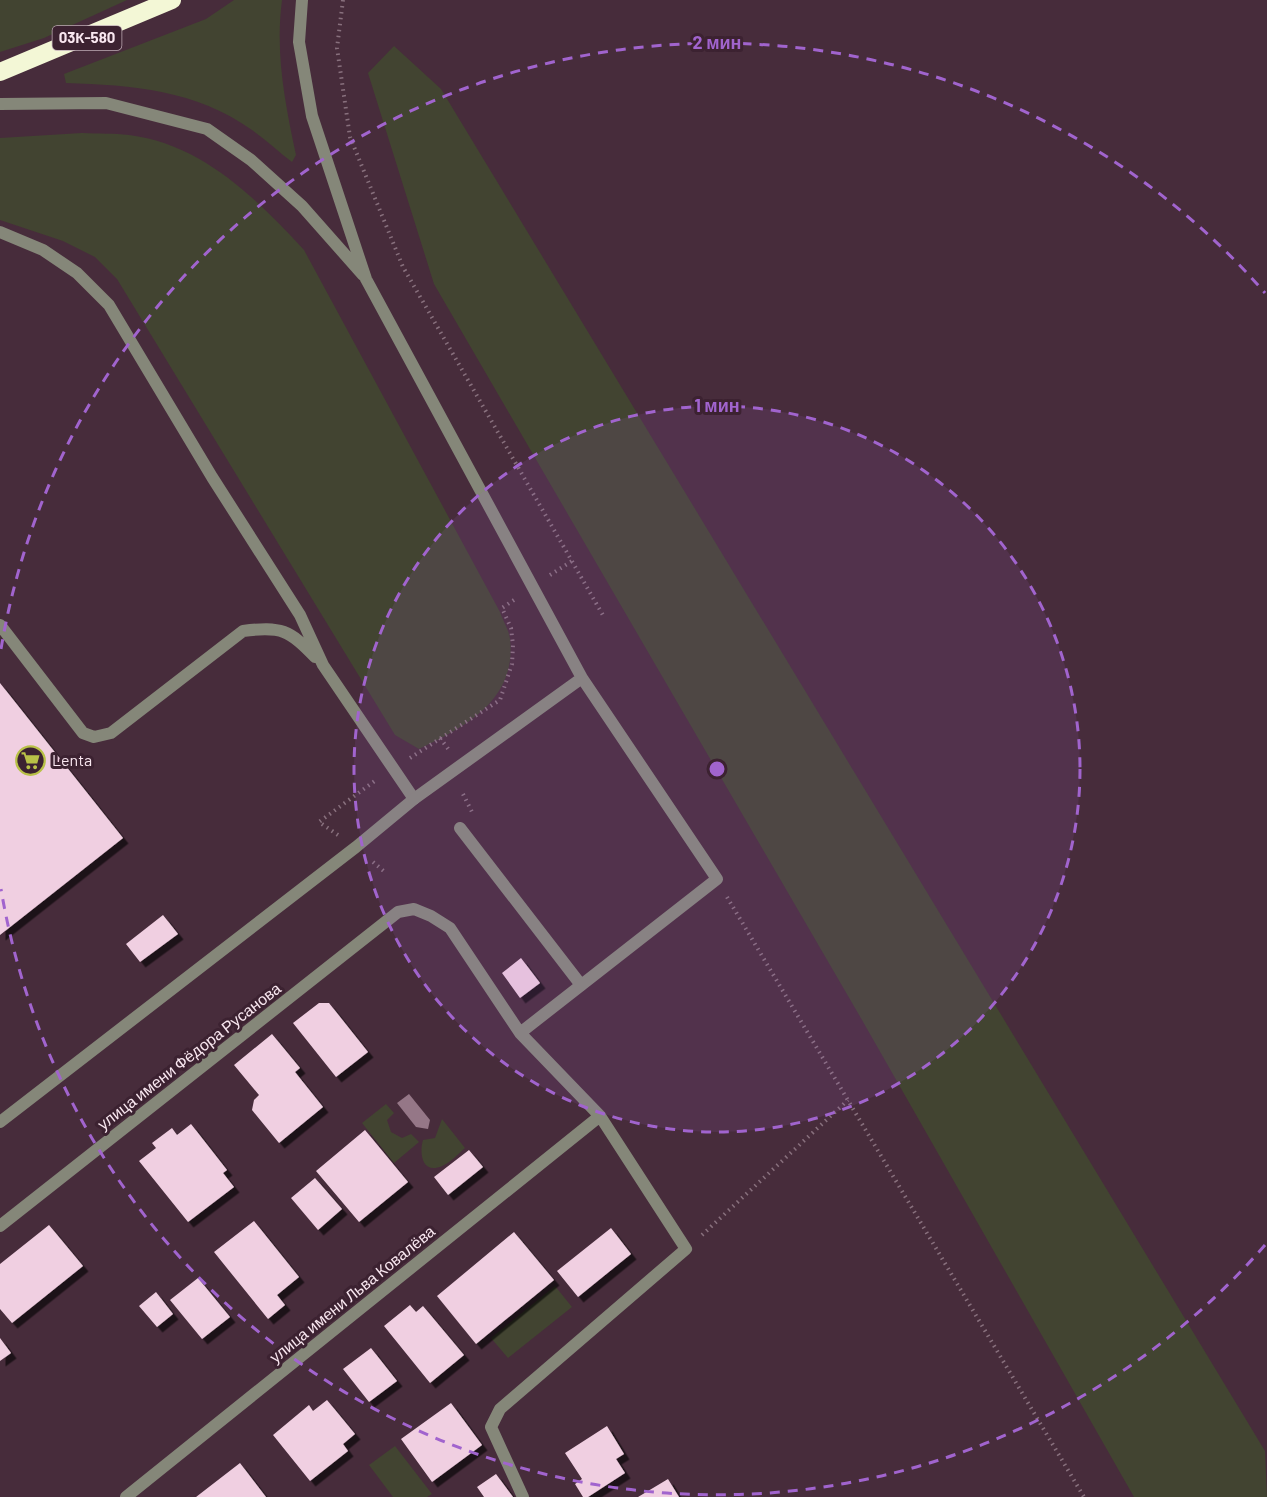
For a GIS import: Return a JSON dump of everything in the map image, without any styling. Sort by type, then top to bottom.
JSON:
[{"type":"highway","name":"03К-580","points":[[0,72],[172,0]]},
{"type":"street","points":[[302,0],[299,42],[312,116],[366,279],[582,678],[717,879],[520,1033],[600,1116],[686,1250],[500,1409],[491,1426],[523,1497]]},
{"type":"street","points":[[0,104],[106,103],[207,129],[252,160],[302,206],[366,279]]},
{"type":"street","points":[[0,232],[43,250],[77,273],[109,305],[212,477],[300,615],[323,665],[414,799]]},
{"type":"street","points":[[0,625],[82,733],[94,737],[111,733],[243,631],[268,627],[289,632],[323,665]]},
{"type":"street","points":[[0,1122],[356,847],[414,799],[582,678]]},
{"type":"street","points":[[460,828],[581,985]]},
{"type":"street","name":"улица имени Фёдора Русанова","points":[[0,1226],[398,912],[414,909],[450,928],[520,1033]]},
{"type":"street","name":"улица имени Льва Ковалёва","points":[[126,1497],[600,1116]]},
{"type":"path","points":[[343,0],[337,48],[350,137],[403,267],[604,617]]},
{"type":"path","points":[[319,822],[393,769],[500,700],[512,664],[513,645],[511,628],[502,608]]},
{"type":"path","points":[[717,879],[1084,1497]]},
{"type":"path","points":[[686,1250],[848,1100]]},
{"type":"green space","points":[[0,0],[127,0],[44,38],[0,52]]},
{"type":"green space","points":[[234,0],[282,0],[280,59],[296,155],[292,162],[257,134],[209,106],[163,92],[139,88],[66,83],[64,74],[206,19]]},
{"type":"green space","points":[[394,46],[441,89],[1265,1451],[1267,1497],[1134,1497],[862,1020],[434,284],[368,73]]},
{"type":"green space","points":[[82,133],[123,134],[156,140],[180,149],[226,176],[247,193],[304,250],[500,612],[508,632],[510,660],[505,679],[496,695],[470,721],[419,749],[395,735],[117,279],[95,257],[63,241],[0,220],[0,138]]},
{"type":"green space","points":[[386,1104],[394,1113],[387,1120],[391,1132],[402,1138],[411,1134],[419,1142],[394,1163],[362,1123]]},
{"type":"green space","points":[[442,1119],[465,1148],[445,1165],[430,1168],[422,1156],[423,1140],[435,1138]]},
{"type":"green space","points":[[555,1286],[572,1307],[508,1358],[491,1338]]},
{"type":"green space","points":[[395,1446],[432,1494],[427,1497],[393,1497],[369,1465]]},
{"type":"shaded area","points":[[409,1094],[430,1120],[428,1129],[416,1127],[397,1103]]},
{"type":"building","name":"Lenta","points":[[0,683],[123,838],[0,935]]},
{"type":"building","points":[[163,915],[178,934],[140,962],[126,944]]},
{"type":"building","points":[[521,958],[540,983],[520,998],[502,973]]},
{"type":"building","points":[[319,1003],[329,1003],[368,1052],[336,1077],[293,1023]]},
{"type":"building","points":[[272,1034],[300,1068],[295,1072],[323,1107],[279,1143],[252,1110],[254,1100],[259,1095],[234,1065]]},
{"type":"building","points":[[191,1124],[227,1170],[223,1173],[234,1187],[188,1222],[139,1161],[156,1148],[152,1143],[172,1128],[177,1135]]},
{"type":"building","points":[[365,1130],[408,1182],[359,1222],[316,1171]]},
{"type":"building","points":[[469,1150],[483,1167],[448,1195],[434,1177]]},
{"type":"building","points":[[315,1178],[342,1209],[318,1230],[291,1198]]},
{"type":"building","points":[[254,1221],[299,1277],[277,1295],[285,1305],[268,1319],[214,1252]]},
{"type":"building","points":[[49,1225],[83,1266],[12,1323],[0,1309],[0,1264]]},
{"type":"building","points":[[611,1228],[631,1254],[578,1297],[557,1271]]},
{"type":"building","points":[[514,1232],[554,1280],[476,1344],[437,1296]]},
{"type":"building","points":[[198,1278],[230,1317],[202,1339],[170,1300]]},
{"type":"building","points":[[156,1292],[173,1314],[157,1327],[139,1306]]},
{"type":"building","points":[[410,1305],[416,1312],[423,1306],[464,1355],[430,1383],[384,1326]]},
{"type":"building","points":[[0,1338],[11,1353],[0,1361]]},
{"type":"building","points":[[371,1348],[397,1381],[369,1402],[343,1369]]},
{"type":"building","points":[[327,1400],[355,1434],[343,1444],[348,1451],[310,1481],[273,1435],[309,1405],[313,1411]]},
{"type":"building","points":[[451,1403],[482,1445],[432,1482],[401,1439]]},
{"type":"building","points":[[607,1426],[624,1454],[616,1459],[625,1473],[588,1497],[583,1497],[575,1484],[582,1479],[565,1453]]},
{"type":"building","points":[[240,1463],[266,1497],[196,1497]]},
{"type":"building","points":[[496,1474],[513,1497],[484,1497],[477,1487]]},
{"type":"building","points":[[668,1479],[679,1497],[638,1497]]},
{"type":"place","name":"Lenta","points":[[31,760]]}]
